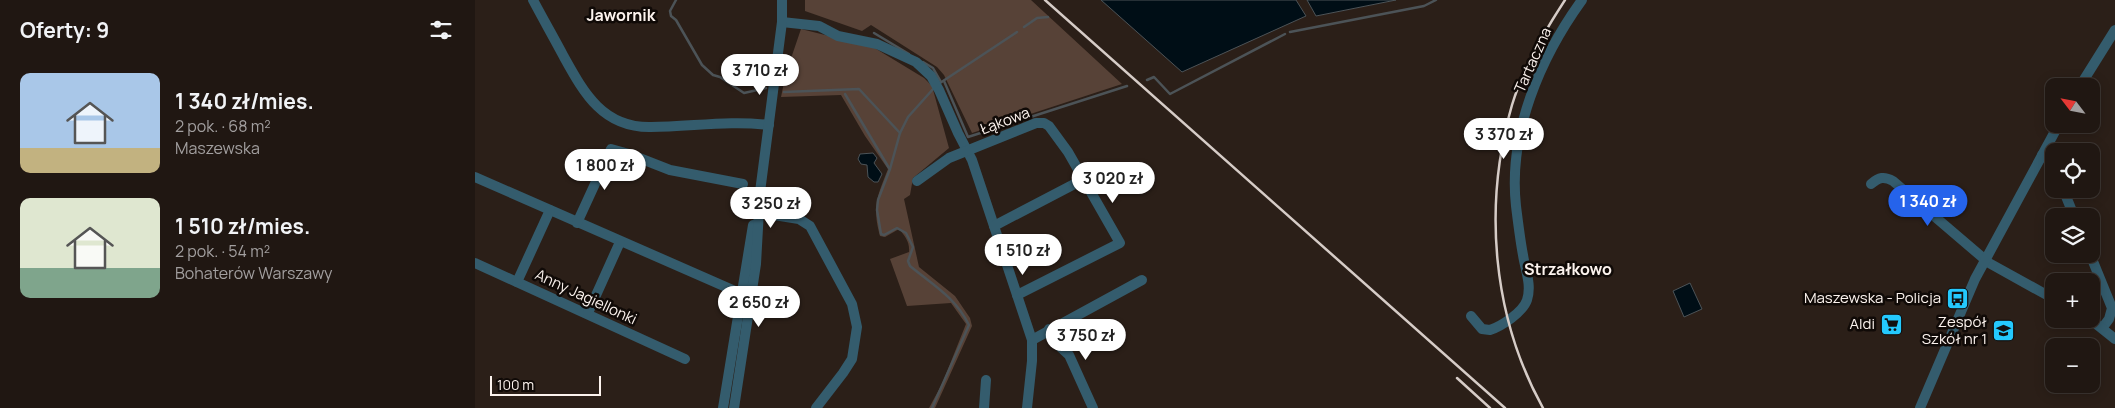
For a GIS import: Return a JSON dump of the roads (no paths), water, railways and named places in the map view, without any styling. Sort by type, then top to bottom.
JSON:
[{"type":"street","points":[[533,0],[583,91],[597,107],[612,118],[626,124],[647,127],[723,122],[769,124]]},
{"type":"street","points":[[723,408],[746,296],[756,264],[757,213],[782,22],[782,0]]},
{"type":"street","name":"Tartaczna","points":[[1471,316],[1482,328],[1490,330],[1518,311],[1527,300],[1529,286],[1516,204],[1515,173],[1519,138],[1538,76],[1557,39],[1582,0]]},
{"type":"street","points":[[782,22],[819,26],[837,36],[877,44],[916,62],[931,76],[957,133],[968,152],[1031,340],[1032,361],[1027,408]]},
{"type":"street","points":[[2086,78],[2115,30]]},
{"type":"street","name":"Łąkowa","points":[[917,181],[949,158],[1037,123],[1044,123],[1053,130],[1084,179]]},
{"type":"street","points":[[1920,408],[1984,260],[2054,133]]},
{"type":"street","points":[[577,222],[611,149],[670,170],[743,184]]},
{"type":"street","points":[[2042,154],[2045,157]]},
{"type":"street","points":[[475,177],[746,296]]},
{"type":"street","points":[[1871,184],[1877,179],[1883,178],[1893,181],[1984,260],[2045,294]]},
{"type":"street","points":[[994,226],[1084,179],[1121,243],[1017,295]]},
{"type":"street","points":[[517,282],[550,210]]},
{"type":"street","points":[[757,213],[799,219],[810,226],[855,312],[857,327],[852,359],[816,408]]},
{"type":"street","points":[[588,314],[620,242]]},
{"type":"street","name":"Anny Jagiellonki","points":[[475,263],[685,359]]},
{"type":"street","points":[[2094,263],[2110,303],[2111,312],[2103,327]]},
{"type":"street","points":[[1031,340],[1142,280]]},
{"type":"street","points":[[734,408],[746,296]]},
{"type":"street","points":[[2100,325],[2115,339]]},
{"type":"street","points":[[1049,329],[1056,343],[1069,355],[1093,408]]},
{"type":"street","points":[[984,408],[986,380]]},
{"type":"waterway","points":[[676,0],[670,11],[671,16],[676,20],[702,65],[713,75],[720,77],[744,93],[766,88]]},
{"type":"waterway","points":[[1290,32],[1424,6],[1436,0]]},
{"type":"waterway","points":[[1024,27],[1037,18],[1048,17]]},
{"type":"waterway","points":[[940,83],[1017,32]]},
{"type":"waterway","points":[[874,33],[909,54]]},
{"type":"waterway","points":[[1147,80],[1154,77],[1170,94],[1285,34]]},
{"type":"waterway","points":[[923,62],[933,68],[941,82]]},
{"type":"waterway","points":[[944,81],[968,137],[1127,86]]},
{"type":"waterway","points":[[932,408],[969,325],[950,299],[910,266],[908,261],[913,247],[906,233],[897,228],[884,235],[881,234],[877,210],[878,200],[890,169],[900,133],[908,117],[934,88]]},
{"type":"waterway","points":[[784,92],[859,89],[900,133]]},
{"type":"waterway","points":[[845,94],[889,168]]},
{"type":"railway","points":[[1045,0],[1505,408]]},
{"type":"railway","points":[[1543,408],[1526,373],[1513,336],[1503,298],[1497,260],[1497,182],[1503,143],[1512,105],[1522,77],[1549,25],[1565,0]]},
{"type":"railway","points":[[1457,378],[1490,408]]},
{"type":"place","name":"Maszewska - Policja","points":[[1957,298]]},
{"type":"place","name":"Aldi","points":[[1891,324]]},
{"type":"place","name":"Zespół Szkół nr 1","points":[[2003,331]]},
{"type":"district","name":"Jawornik","points":[[621,15]]},
{"type":"district","name":"Strzałkowo","points":[[1568,269]]}]
